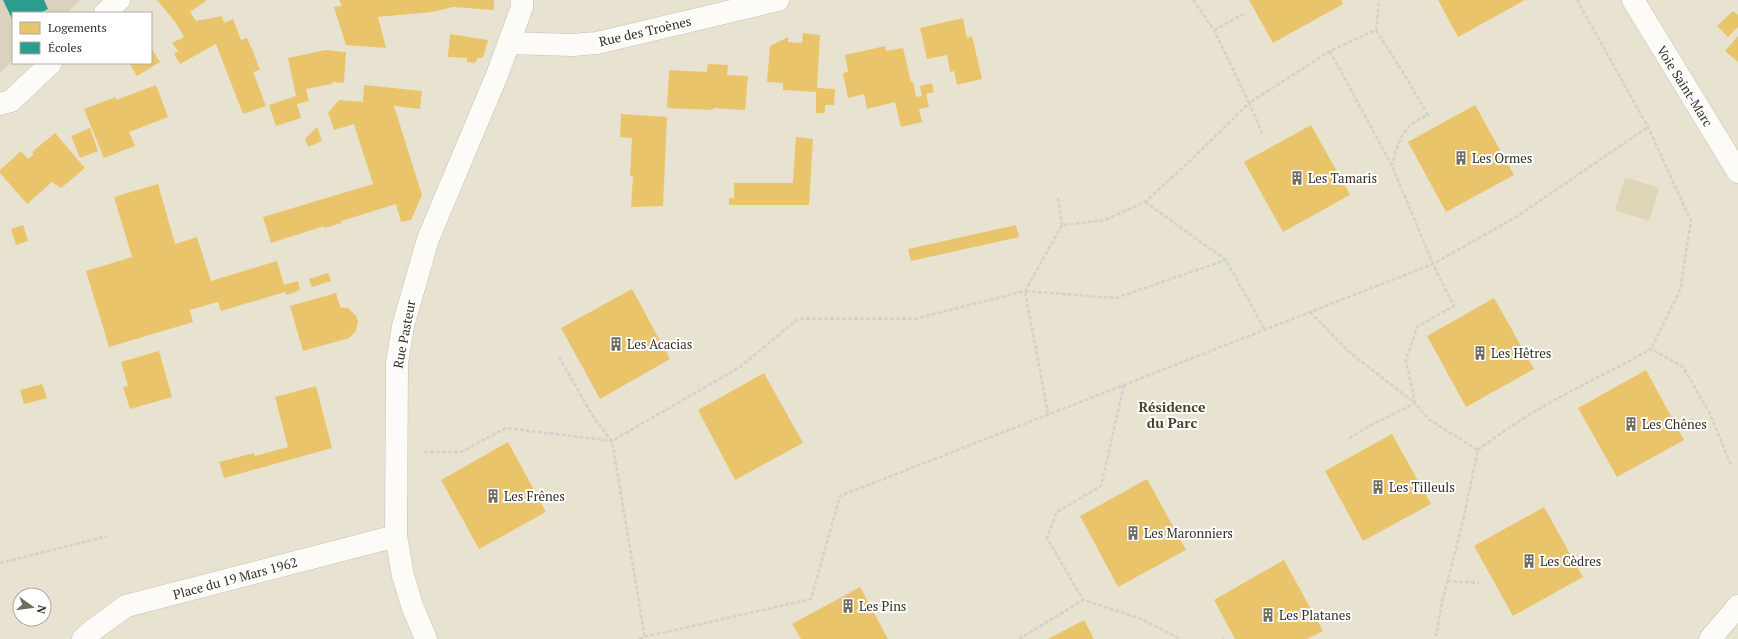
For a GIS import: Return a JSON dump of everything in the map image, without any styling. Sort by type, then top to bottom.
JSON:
[{"type":"street","points":[[106,12],[119,0]]},
{"type":"street","name":"Rue Pasteur","points":[[426,639],[413,608],[403,576],[396,536],[397,363],[403,326],[428,240],[509,42],[522,7],[522,0]]},
{"type":"street","name":"Rue des Troènes","points":[[509,42],[572,45],[597,43],[778,0]]},
{"type":"street","name":"Voie Saint-Marc","points":[[1633,0],[1738,172]]},
{"type":"street","points":[[0,104],[11,101],[50,64]]},
{"type":"street","name":"Place du 19 Mars 1962","points":[[83,639],[126,606],[396,536]]},
{"type":"street","points":[[1710,639],[1738,606]]},
{"type":"path","points":[[1193,0],[1214,30],[1263,135]]},
{"type":"path","points":[[1379,0],[1376,30],[1428,115],[1414,121],[1398,141],[1392,166]]},
{"type":"path","points":[[1436,636],[1442,602],[1462,525],[1478,450],[1504,431],[1549,403],[1614,370],[1651,348],[1680,291],[1691,221],[1648,127],[1577,0]]},
{"type":"path","points":[[1214,30],[1246,13]]},
{"type":"path","points":[[1062,225],[1104,220],[1145,202],[1191,160],[1249,103],[1330,51],[1376,30]]},
{"type":"path","points":[[1330,51],[1392,166],[1433,264],[1454,306],[1418,326],[1406,360],[1415,403]]},
{"type":"path","points":[[639,639],[811,599],[840,496],[1433,264],[1516,217],[1648,127]]},
{"type":"path","points":[[1048,414],[1025,291],[1062,225],[1058,198]]},
{"type":"path","points":[[1145,202],[1226,260],[1265,330]]},
{"type":"path","points":[[396,456],[426,451],[461,452],[506,428],[612,440],[740,366],[798,319],[914,319],[1025,291],[1116,298],[1226,260]]},
{"type":"path","points":[[1310,312],[1349,352],[1415,403],[1428,419],[1478,450]]},
{"type":"path","points":[[1651,348],[1683,367],[1710,414],[1731,465]]},
{"type":"path","points":[[559,357],[594,418],[612,440],[645,638]]},
{"type":"path","points":[[1124,385],[1101,486],[1057,512],[1048,538],[1084,600],[1139,618],[1181,639]]},
{"type":"path","points":[[1347,440],[1369,426],[1415,403]]},
{"type":"path","points":[[0,563],[107,536]]},
{"type":"path","points":[[1447,581],[1479,583]]},
{"type":"path","points":[[1019,639],[1084,600]]},
{"type":"shaded area","points":[[0,0],[81,0],[67,12],[12,12],[12,62],[0,73]]},
{"type":"shaded area","points":[[1625,177],[1659,188],[1649,221],[1615,210]]},
{"type":"building: Logements","points":[[157,0],[207,0],[190,12],[196,21],[222,16],[224,23],[233,19],[241,40],[247,38],[254,54],[260,70],[253,72],[266,106],[243,114],[216,44],[180,64],[174,54],[178,51],[172,43],[184,37],[176,23]]},
{"type":"building: Logements","points":[[339,0],[494,0],[494,10],[453,7],[432,12],[378,17],[386,48],[346,45],[334,7],[342,6]]},
{"type":"building: Logements","points":[[1249,0],[1341,0],[1343,4],[1273,43]]},
{"type":"building: Logements","points":[[1438,0],[1525,0],[1458,37]]},
{"type":"building: Logements","points":[[1733,11],[1738,15],[1738,27],[1728,37],[1717,26]]},
{"type":"building: Logements","points":[[963,18],[967,38],[972,36],[982,79],[957,85],[954,71],[950,72],[947,55],[927,59],[920,28]]},
{"type":"building: Logements","points":[[803,33],[820,35],[817,88],[835,89],[834,105],[825,105],[825,113],[816,113],[816,92],[783,90],[783,83],[767,82],[770,46],[788,37],[788,42],[802,43]]},
{"type":"building: Logements","points":[[450,34],[488,40],[483,58],[478,58],[475,63],[467,62],[467,58],[448,57]]},
{"type":"building: Logements","points":[[1738,36],[1738,62],[1725,51]]},
{"type":"building: Logements","points":[[885,46],[886,51],[903,48],[916,97],[922,96],[920,86],[932,83],[934,92],[926,94],[929,107],[919,109],[922,122],[901,127],[895,102],[867,109],[864,94],[848,98],[843,73],[848,72],[845,55]]},
{"type":"building: Logements","points":[[152,50],[160,62],[137,76],[130,64],[152,64]]},
{"type":"building: Logements","points":[[325,50],[346,52],[344,83],[332,82],[332,84],[306,89],[309,101],[297,104],[301,118],[276,126],[269,105],[296,96],[288,58]]},
{"type":"building: Logements","points":[[708,64],[728,65],[727,75],[748,76],[745,110],[667,108],[669,70],[707,72]]},
{"type":"building: Logements","points":[[156,85],[168,117],[129,132],[135,146],[104,158],[84,109],[116,97],[116,100]]},
{"type":"building: Logements","points":[[364,85],[422,91],[420,109],[394,106],[422,195],[411,220],[401,222],[396,204],[341,221],[342,223],[324,228],[324,226],[271,243],[263,217],[373,184],[354,124],[334,130],[328,113],[339,100],[363,102]]},
{"type":"building: Logements","name":"Les Ormes","points":[[1475,105],[1514,175],[1446,212],[1408,142]]},
{"type":"building: Logements","points":[[621,114],[667,117],[663,206],[631,207],[633,176],[630,176],[632,138],[620,137]]},
{"type":"building: Logements","name":"Les Tamaris","points":[[1311,125],[1350,195],[1283,232],[1244,162]]},
{"type":"building: Logements","points":[[317,127],[322,141],[308,147],[305,139]]},
{"type":"building: Logements","points":[[90,128],[98,151],[80,158],[71,136]]},
{"type":"building: Logements","points":[[55,133],[85,168],[61,188],[52,182],[27,204],[0,173],[0,170],[21,151],[28,159],[34,154],[32,152]]},
{"type":"building: Logements","points":[[796,137],[813,139],[809,205],[729,205],[729,198],[734,198],[734,183],[793,183]]},
{"type":"building: Logements","points":[[158,184],[175,244],[197,237],[211,281],[277,261],[284,285],[298,281],[300,290],[287,295],[285,292],[221,311],[218,302],[190,310],[193,322],[109,347],[86,271],[132,257],[114,197]]},
{"type":"building: Logements","points":[[23,225],[28,241],[16,245],[11,229]]},
{"type":"building: Logements","points":[[1016,225],[1019,237],[911,261],[908,249]]},
{"type":"building: Logements","points":[[328,273],[331,281],[312,287],[309,279]]},
{"type":"building: Logements","name":"Les Acacias","points":[[632,289],[670,359],[600,399],[561,328]]},
{"type":"building: Logements","points":[[336,293],[340,307],[348,308],[356,316],[358,321],[356,331],[349,338],[303,351],[290,306]]},
{"type":"building: Logements","name":"Les Hêtres","points":[[1494,298],[1534,369],[1466,407],[1427,336]]},
{"type":"building: Logements","points":[[159,351],[172,397],[130,409],[123,387],[128,386],[121,362]]},
{"type":"building: Logements","name":"Les Chênes","points":[[1646,370],[1684,440],[1617,477],[1578,408]]},
{"type":"building: Logements","points":[[764,373],[803,443],[735,480],[698,410]]},
{"type":"building: Logements","points":[[42,384],[47,398],[24,404],[20,390]]},
{"type":"building: Logements","points":[[316,386],[332,448],[224,478],[219,462],[254,453],[255,456],[288,447],[275,397]]},
{"type":"building: Logements","name":"Les Tilleuls","points":[[1392,434],[1431,504],[1363,541],[1325,471]]},
{"type":"building: Logements","name":"Les Frênes","points":[[508,442],[546,512],[479,549],[441,480]]},
{"type":"building: Logements","name":"Les Maronniers","points":[[1147,479],[1186,550],[1118,587],[1080,516]]},
{"type":"building: Logements","name":"Les Cèdres","points":[[1544,507],[1583,577],[1513,616],[1474,546]]},
{"type":"building: Logements","name":"Les Platanes","points":[[1284,560],[1323,631],[1307,639],[1235,639],[1214,600]]},
{"type":"building: Logements","name":"Les Pins","points":[[860,587],[888,639],[801,639],[792,624]]},
{"type":"building: Logements","points":[[1084,620],[1094,639],[1048,639]]},
{"type":"building: Écoles","points":[[3,0],[44,0],[48,9],[42,12],[12,12],[12,19]]},
{"type":"place","name":"Les Ormes","points":[[1461,158]]},
{"type":"place","name":"Les Tamaris","points":[[1297,178]]},
{"type":"place","name":"Les Acacias","points":[[616,344]]},
{"type":"place","name":"Les Hêtres","points":[[1480,353]]},
{"type":"place","name":"Les Chênes","points":[[1631,424]]},
{"type":"place","name":"Les Tilleuls","points":[[1378,487]]},
{"type":"place","name":"Les Frênes","points":[[493,496]]},
{"type":"place","name":"Les Maronniers","points":[[1133,533]]},
{"type":"place","name":"Les Cèdres","points":[[1529,561]]},
{"type":"place","name":"Les Pins","points":[[848,606]]},
{"type":"place","name":"Les Platanes","points":[[1268,615]]},
{"type":"district","name":"Résidence du Parc","points":[[1172,414]]}]
